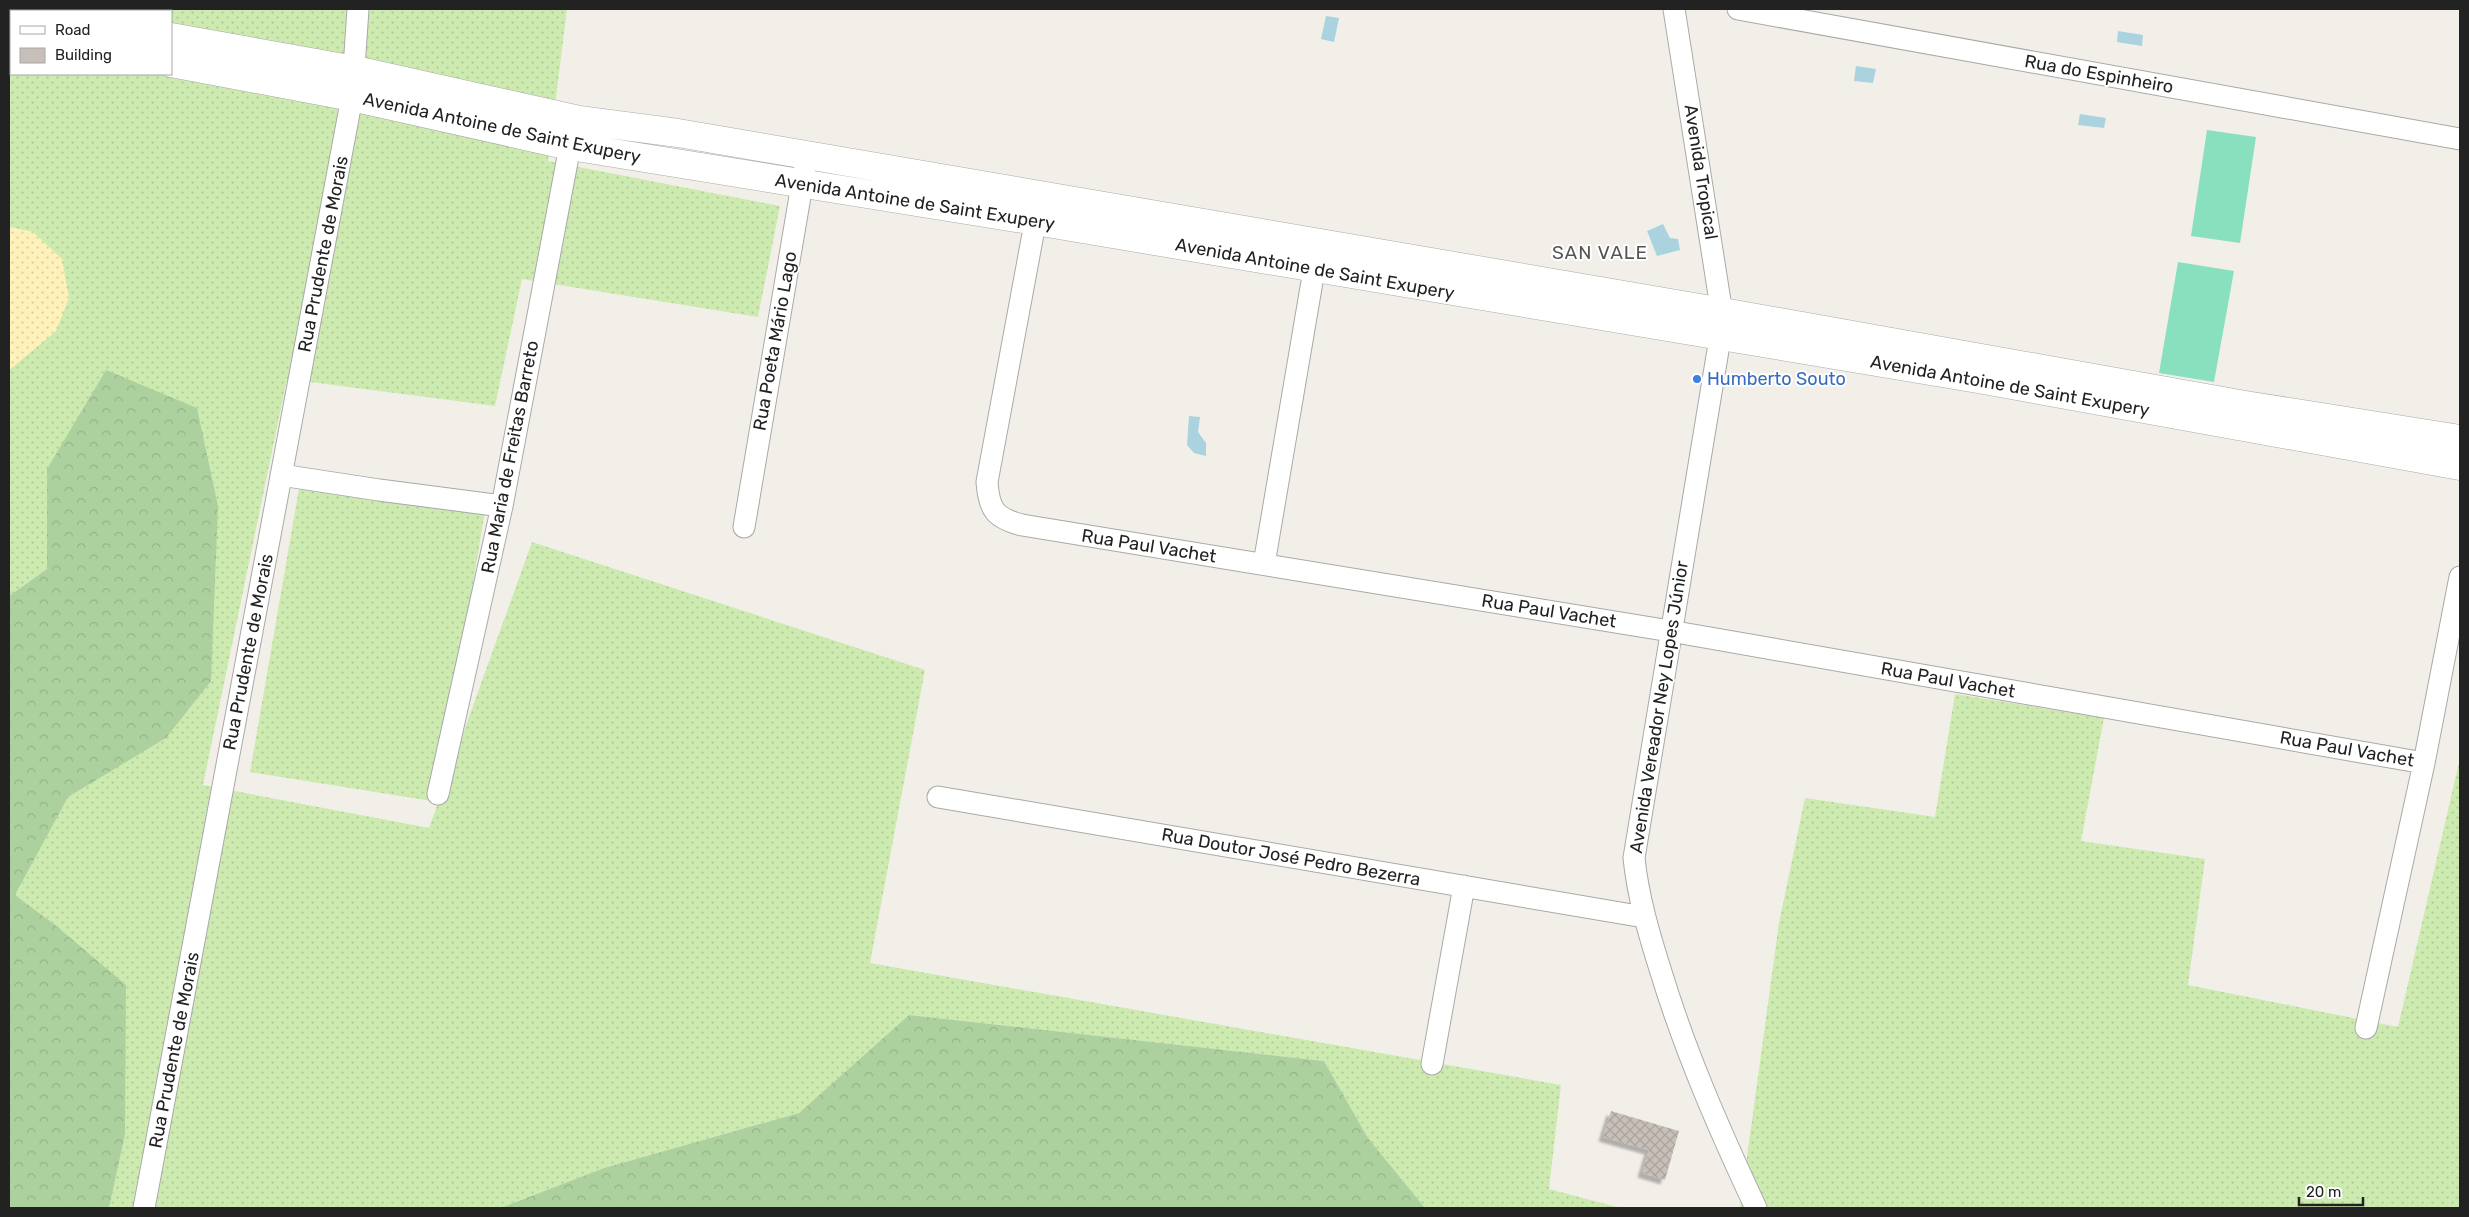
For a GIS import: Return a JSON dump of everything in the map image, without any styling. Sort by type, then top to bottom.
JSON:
[{"type":"street","name":"Rua Prudente de Morais","points":[[144,1208],[352,96],[358,9]]},
{"type":"street","name":"Avenida Tropical","points":[[1674,9],[1721,323]]},
{"type":"street","name":"Rua do Espinheiro","points":[[1738,9],[2460,139]]},
{"type":"street","name":"Avenida Antoine de Saint Exupery","points":[[172,37],[355,70],[579,120],[678,132],[807,155],[1314,270],[1721,323]]},
{"type":"street","name":"Avenida Antoine de Saint Exupery","points":[[172,63],[352,96],[570,146],[802,183],[1038,208],[1980,368],[2141,397],[2460,466]]},
{"type":"street","name":"Rua Maria de Freitas Barreto","points":[[438,794],[502,506],[570,146],[579,120]]},
{"type":"street","name":"Rua Poeta Mário Lago","points":[[744,527],[807,155]]},
{"type":"street","name":"Rua Paul Vachet","points":[[1038,208],[987,482],[988,499],[995,513],[1005,521],[1670,631],[2424,763]]},
{"type":"street","points":[[1264,564],[1314,270]]},
{"type":"street","name":"Avenida Vereador Ney Lopes Júnior","points":[[1721,323],[1634,858],[1637,888],[1644,917],[1675,1018],[1719,1129],[1756,1208]]},
{"type":"street","name":"Avenida Antoine de Saint Exupery","points":[[2141,397],[2246,405],[2460,439]]},
{"type":"street","points":[[281,474],[379,490],[502,506]]},
{"type":"street","points":[[2366,1028],[2424,763],[2460,578]]},
{"type":"street","name":"Rua Doutor José Pedro Bezerra","points":[[938,797],[1644,917]]},
{"type":"street","points":[[1432,1064],[1464,886]]},
{"type":"green space","points":[[9,9],[567,9],[548,161],[780,206],[758,317],[522,279],[495,406],[287,379],[203,785],[429,828],[532,542],[925,670],[870,963],[1561,1085],[1549,1189],[1621,1208],[1425,1208],[1368,1138],[1324,1061],[909,1015],[799,1113],[604,1168],[500,1208],[109,1208],[125,1135],[54,924],[15,895],[68,796],[166,738],[47,469],[47,569],[9,596],[9,370],[56,331],[33,232],[9,227]]},
{"type":"green space","points":[[2207,130],[2256,137],[2240,243],[2191,236]]},
{"type":"green space","points":[[2178,262],[2234,271],[2214,382],[2159,373]]},
{"type":"green space","points":[[106,370],[197,408],[218,506],[211,681],[166,738],[68,797],[15,895],[54,924],[126,985],[125,1135],[109,1208],[9,1208],[9,596],[47,569],[47,469]]},
{"type":"green space","points":[[301,477],[486,504],[438,802],[250,772]]},
{"type":"green space","points":[[1955,694],[2104,718],[2081,841],[2205,859],[2188,985],[2398,1027],[2460,758],[2460,1208],[1740,1208],[1779,923],[1805,798],[1935,817]]},
{"type":"green space","points":[[909,1015],[1324,1061],[1368,1138],[1425,1208],[500,1208],[604,1168],[799,1113]]},
{"type":"sand","points":[[9,227],[33,232],[62,259],[69,298],[56,331],[9,370]]},
{"type":"water","points":[[1326,16],[1339,18],[1334,42],[1321,39]]},
{"type":"water","points":[[2118,31],[2143,35],[2142,46],[2117,42]]},
{"type":"water","points":[[1856,66],[1876,69],[1873,83],[1854,81]]},
{"type":"water","points":[[2080,114],[2106,118],[2104,128],[2078,125]]},
{"type":"water","points":[[1663,224],[1670,238],[1678,239],[1680,250],[1657,256],[1647,231]]},
{"type":"water","points":[[1189,416],[1200,417],[1198,432],[1206,443],[1206,456],[1194,453],[1187,445]]},
{"type":"building","points":[[1611,1111],[1679,1131],[1665,1180],[1642,1173],[1649,1150],[1603,1137]]},
{"type":"place","name":"Humberto Souto","points":[[1697,379]]},
{"type":"district","name":"SAN VALE","points":[[1600,252]]}]
